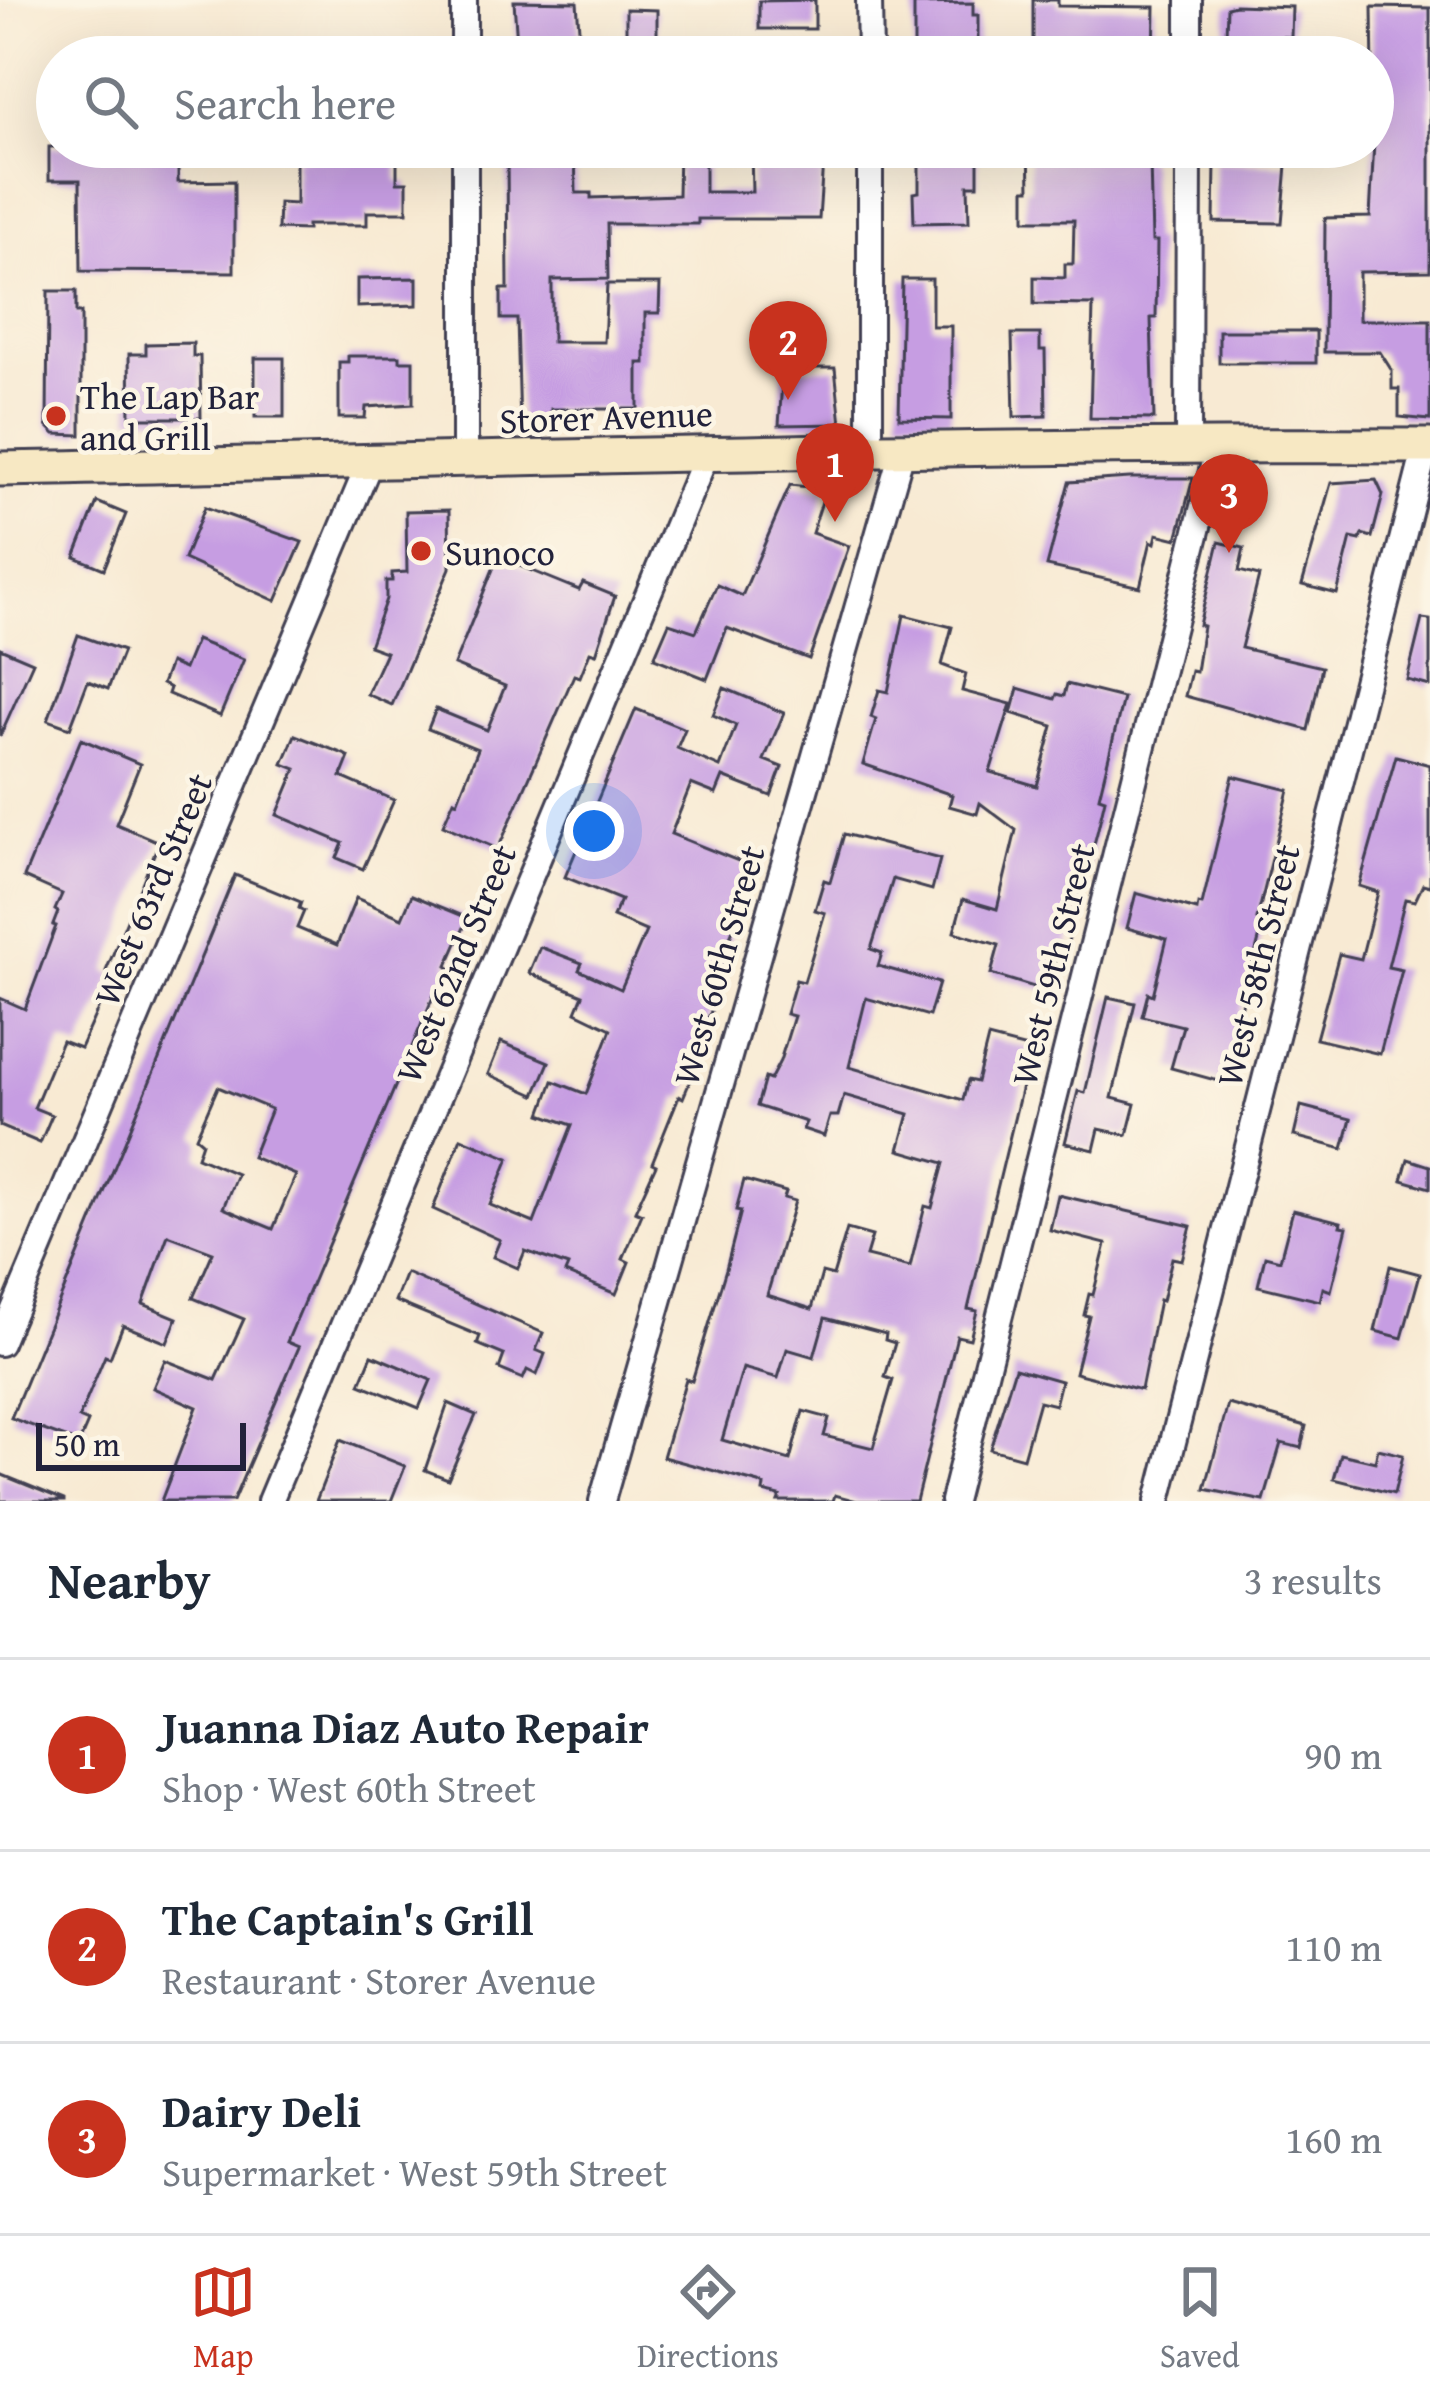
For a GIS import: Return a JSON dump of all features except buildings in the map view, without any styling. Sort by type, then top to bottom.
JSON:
[{"type":"street","points":[[464,0],[464,36]]},
{"type":"street","points":[[869,0],[869,36]]},
{"type":"street","points":[[1189,0],[1189,36]]},
{"type":"street","points":[[464,168],[465,459]]},
{"type":"street","name":"West 60th Street","points":[[602,1501],[886,448],[871,168]]},
{"type":"street","name":"West 59th Street","points":[[953,1501],[1203,443],[1190,168]]},
{"type":"street","name":"Storer Avenue","points":[[0,470],[886,448],[1203,443],[1428,446]]},
{"type":"street","name":"West 58th Street","points":[[1158,1501],[1428,446]]},
{"type":"street","name":"West 62nd Street","points":[[270,1501],[707,453]]},
{"type":"street","name":"West 63rd Street","points":[[0,1343],[370,462]]},
{"type":"place","name":"The Captain's Grill","points":[[788,400]]},
{"type":"place","name":"The Lap Bar and Grill","points":[[56,416]]},
{"type":"place","name":"Juanna Diaz Auto Repair","points":[[835,522]]},
{"type":"place","name":"Sunoco","points":[[421,551]]},
{"type":"place","name":"Dairy Deli","points":[[1229,553]]}]
